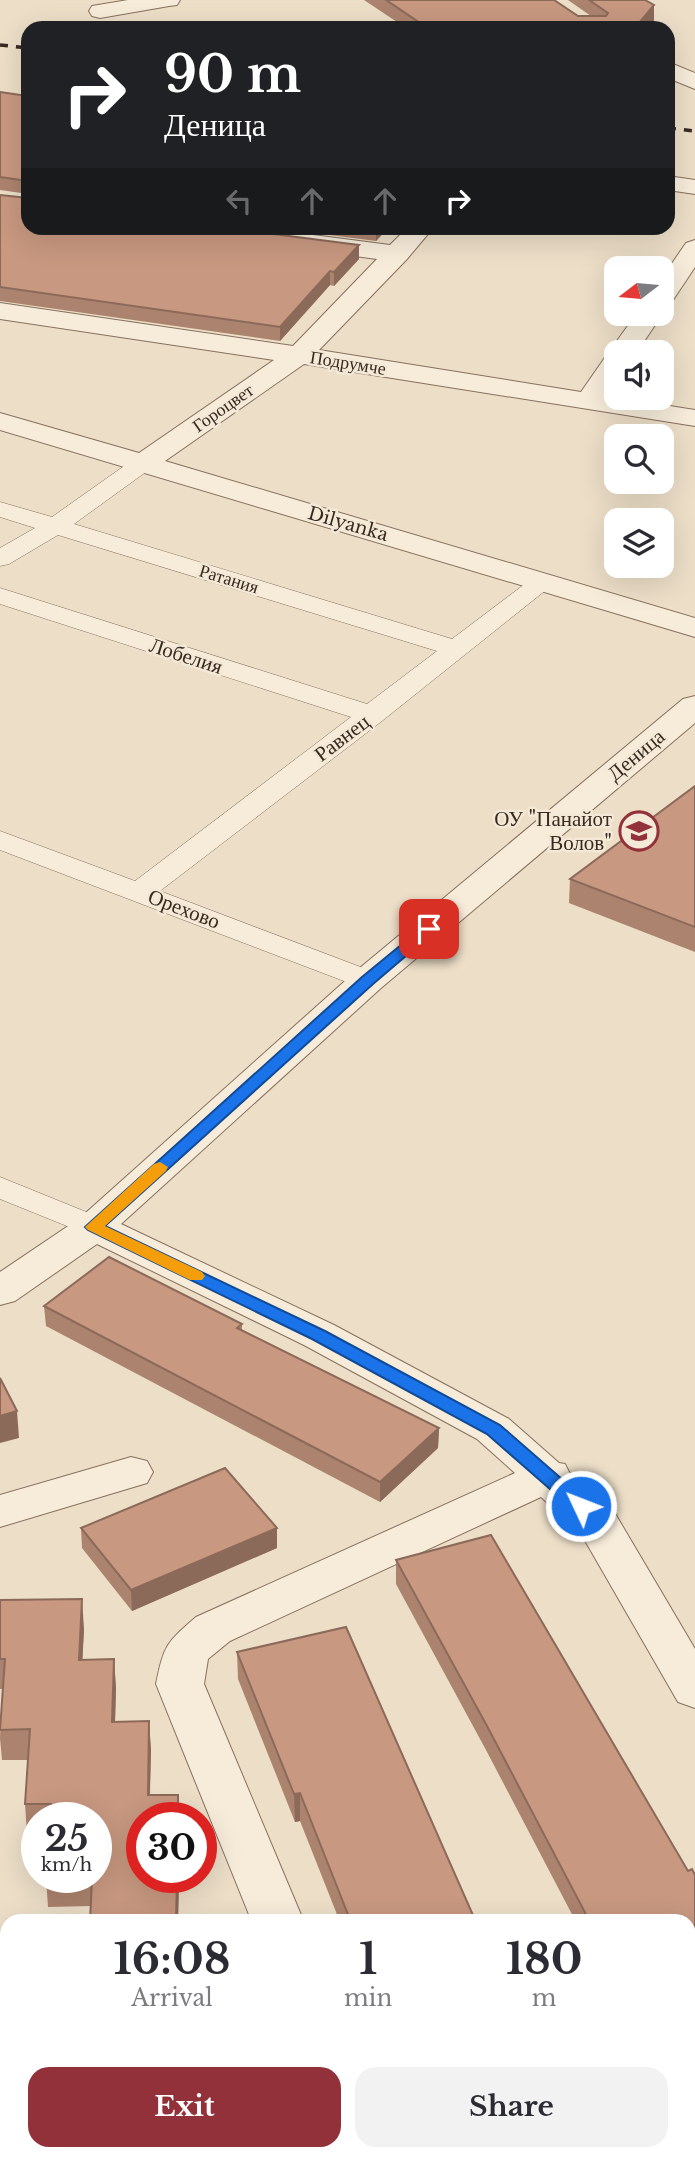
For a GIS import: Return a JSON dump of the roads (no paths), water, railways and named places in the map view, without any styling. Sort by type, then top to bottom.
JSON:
[{"type":"street","points":[[100,11],[169,0]]},
{"type":"street","points":[[675,72],[695,82]]},
{"type":"street","points":[[675,184],[695,187]]},
{"type":"street","points":[[258,235],[398,254]]},
{"type":"street","name":"Гороцвет","points":[[0,559],[55,526],[299,355],[415,235]]},
{"type":"street","points":[[674,279],[695,248]]},
{"type":"street","name":"Подрумче","points":[[0,311],[695,418]]},
{"type":"street","points":[[588,402],[604,379]]},
{"type":"street","name":"Dilyanka","points":[[0,421],[695,628]]},
{"type":"street","name":"Ратания","points":[[0,509],[457,649]]},
{"type":"street","name":"Равнец","points":[[140,892],[543,582]]},
{"type":"street","name":"Лобелия","points":[[0,596],[373,715]]},
{"type":"street","name":"Деница","points":[[0,1292],[94,1227],[368,981],[695,706]]},
{"type":"street","name":"Орехово","points":[[0,840],[368,981]]},
{"type":"street","points":[[0,1187],[94,1227],[319,1335],[494,1429],[597,1521],[695,1690]]},
{"type":"street","points":[[0,1511],[131,1472]]},
{"type":"street","points":[[275,1914],[180,1684],[186,1652],[213,1629],[548,1475]]},
{"type":"railway","points":[[0,45],[21,47]]},
{"type":"railway","points":[[675,129],[695,131]]},
{"type":"place","name":"ОУ \"Панайот Волов\"","points":[[639,831]]}]
